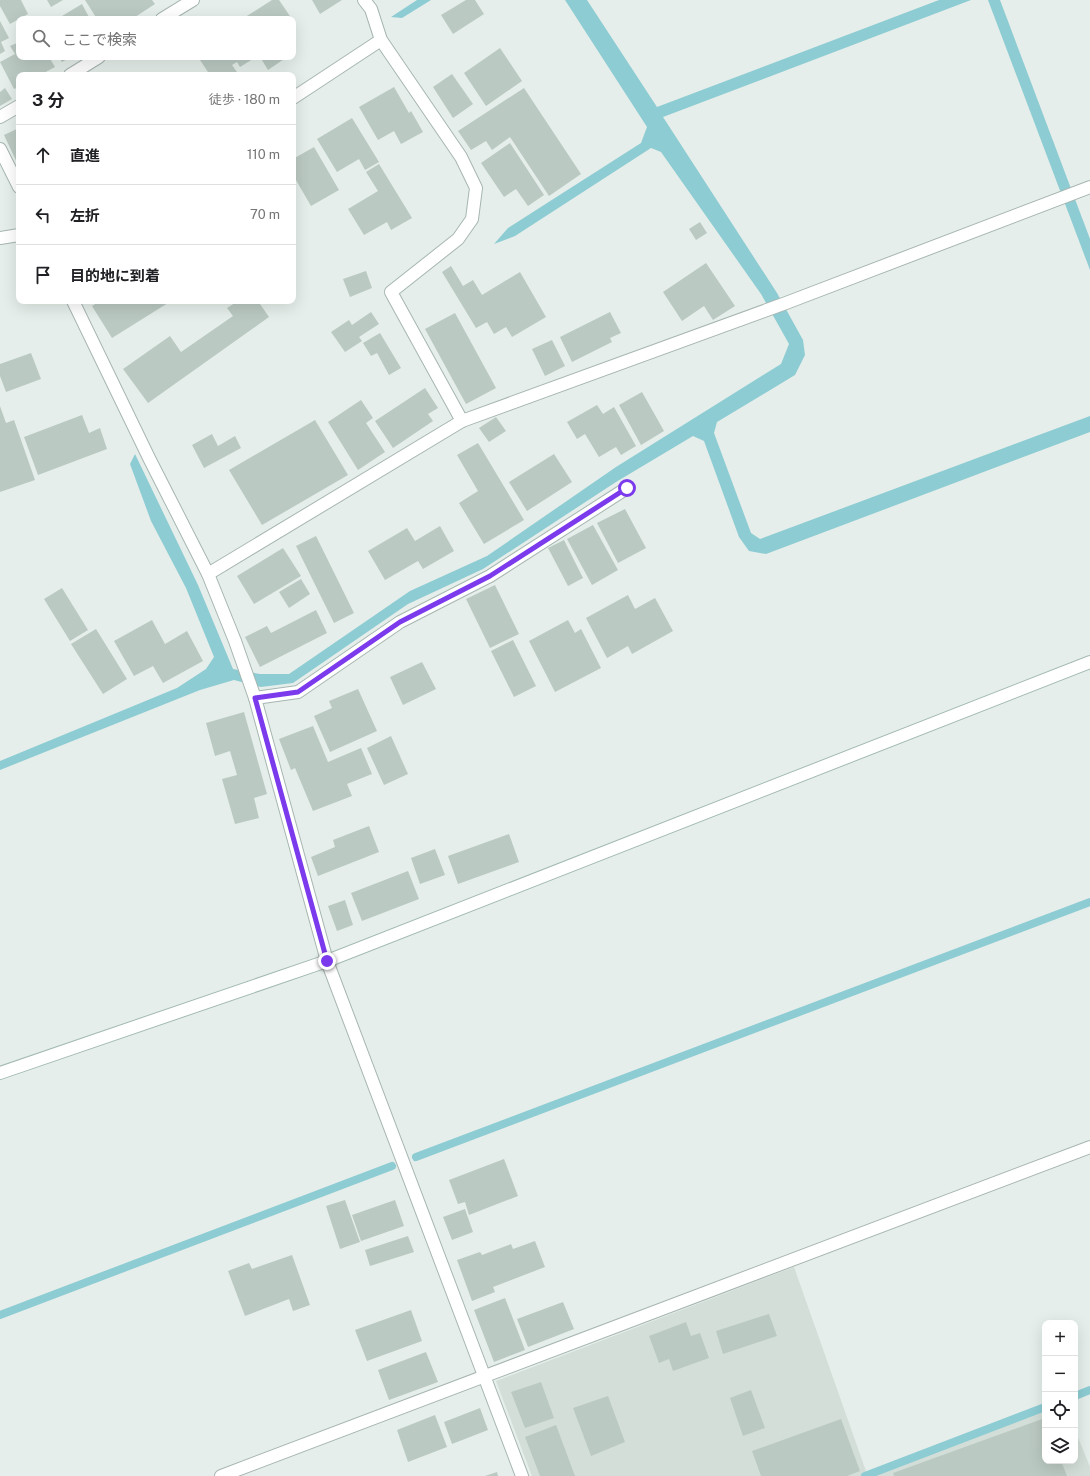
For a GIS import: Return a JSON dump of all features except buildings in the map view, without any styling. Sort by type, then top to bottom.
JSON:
[{"type":"street","points":[[167,16],[193,0]]},
{"type":"street","points":[[364,0],[371,10],[381,40],[461,157],[476,188],[472,219],[458,239],[391,292],[462,421]]},
{"type":"street","points":[[296,96],[381,40]]},
{"type":"street","points":[[75,72],[94,60]]},
{"type":"street","points":[[0,117],[16,108]]},
{"type":"street","points":[[0,149],[16,181]]},
{"type":"street","points":[[208,574],[462,421],[786,303],[1090,187]]},
{"type":"street","points":[[0,238],[16,235]]},
{"type":"street","points":[[74,304],[148,458],[208,574],[243,664],[253,693],[327,961],[522,1476]]},
{"type":"street","points":[[253,693],[298,692],[400,622],[490,576],[627,488]]},
{"type":"street","points":[[0,1073],[327,961],[1090,662]]},
{"type":"street","points":[[221,1476],[1090,1147]]},
{"type":"shaded area","points":[[794,1267],[867,1474],[1042,1409],[1042,1464],[1078,1464],[1078,1437],[1090,1467],[1090,1476],[532,1476],[496,1381]]},
{"type":"water","points":[[417,0],[431,0],[402,18],[391,17]]},
{"type":"water","points":[[565,0],[587,0],[657,107],[939,0],[971,0],[663,117],[777,293],[803,340],[805,355],[795,375],[717,422],[714,433],[751,533],[760,539],[1090,416],[1090,432],[766,554],[749,551],[739,537],[704,441],[693,436],[616,482],[483,569],[408,604],[293,683],[261,687],[234,680],[200,690],[0,770],[0,761],[177,688],[206,669],[214,657],[186,588],[151,521],[130,464],[135,454],[198,585],[233,669],[260,674],[289,674],[410,591],[487,556],[616,467],[781,364],[789,344],[761,294],[661,152],[651,148],[515,236],[494,244],[508,228],[641,143],[647,127]]},
{"type":"water","points":[[988,0],[1000,0],[1090,239],[1090,270]]},
{"type":"waterway","points":[[416,1157],[1090,902]]},
{"type":"waterway","points":[[0,1315],[392,1166]]},
{"type":"waterway","points":[[1078,1395],[1090,1390]]},
{"type":"waterway","points":[[865,1476],[1042,1408]]},
{"type":"route","points":[[327,961],[255,698],[298,692],[400,622],[490,576],[627,488]]}]
